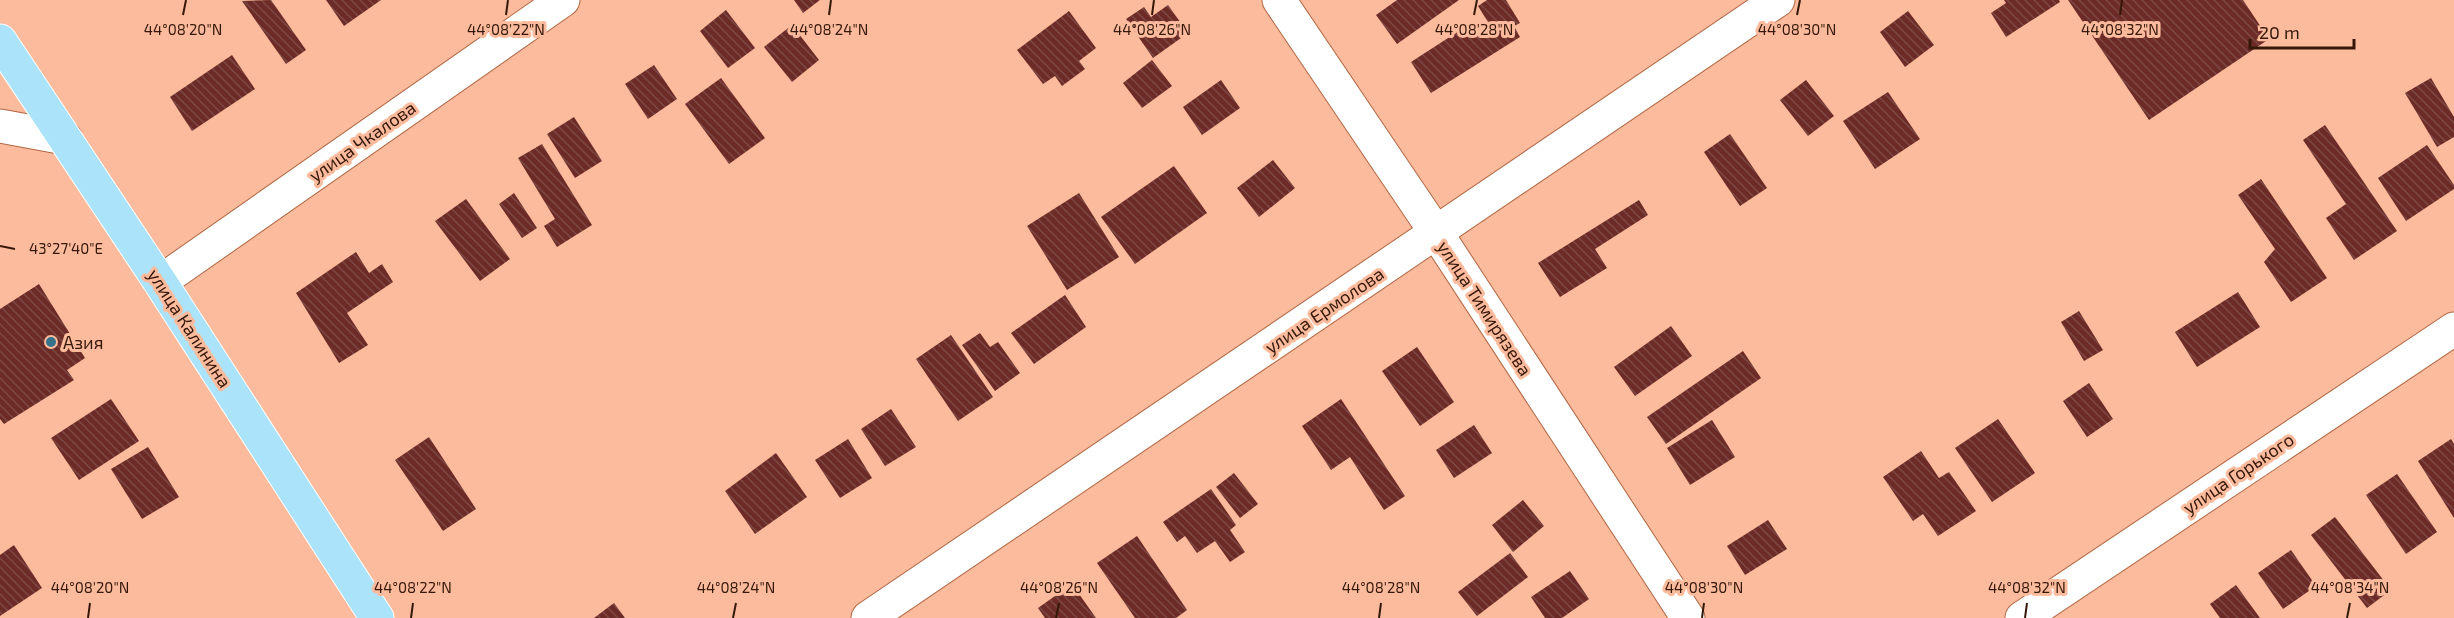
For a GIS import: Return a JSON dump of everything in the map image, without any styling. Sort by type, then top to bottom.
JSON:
[{"type":"main road","name":"улица Калинина","points":[[0,41],[160,282],[377,618]]},
{"type":"street","name":"улица Чкалова","points":[[160,282],[563,0]]},
{"type":"street","name":"улица Тимирязева","points":[[1279,0],[1437,234],[1688,618]]},
{"type":"street","name":"улица Ермолова","points":[[868,618],[1437,234],[1778,0]]},
{"type":"street","points":[[0,126],[64,138]]},
{"type":"street","name":"улица Горького","points":[[2022,618],[2058,607],[2454,329]]},
{"type":"building","points":[[271,0],[306,50],[286,64],[242,1]]},
{"type":"building","points":[[326,0],[381,0],[344,26]]},
{"type":"building","points":[[794,0],[820,0],[803,13]]},
{"type":"building","points":[[1397,0],[1459,0],[1397,44],[1376,15]]},
{"type":"building","points":[[1487,0],[1506,0],[1520,23],[1514,26],[1520,37],[1431,93],[1411,62],[1465,27],[1472,38],[1491,27],[1478,6]]},
{"type":"building","points":[[2004,0],[2059,0],[2060,2],[2006,37],[1991,13],[2006,3]]},
{"type":"building","points":[[2068,0],[2243,0],[2269,39],[2149,120]]},
{"type":"building","points":[[1168,5],[1188,33],[1153,58],[1126,19],[1144,7],[1151,17]]},
{"type":"building","points":[[726,10],[755,48],[728,68],[700,31]]},
{"type":"building","points":[[1069,11],[1096,48],[1079,61],[1085,69],[1062,86],[1055,76],[1043,84],[1017,50]]},
{"type":"building","points":[[1908,11],[1934,45],[1905,67],[1880,32]]},
{"type":"building","points":[[792,25],[819,60],[792,82],[764,47]]},
{"type":"building","points":[[232,55],[255,89],[192,131],[170,97]]},
{"type":"building","points":[[1152,60],[1172,86],[1142,108],[1123,83]]},
{"type":"building","points":[[654,65],[677,99],[648,119],[625,84]]},
{"type":"building","points":[[721,78],[765,138],[729,164],[685,104]]},
{"type":"building","points":[[2431,78],[2454,117],[2454,137],[2437,147],[2405,93]]},
{"type":"building","points":[[1221,80],[1240,108],[1202,135],[1183,107]]},
{"type":"building","points":[[1806,80],[1834,116],[1808,136],[1780,100]]},
{"type":"building","points":[[1888,92],[1920,139],[1875,169],[1843,121]]},
{"type":"building","points":[[574,117],[602,161],[575,178],[547,134]]},
{"type":"building","points":[[2325,125],[2397,231],[2354,260],[2326,218],[2346,204],[2303,140]]},
{"type":"building","points":[[1730,134],[1767,188],[1740,206],[1704,152]]},
{"type":"building","points":[[542,144],[592,225],[557,247],[544,226],[555,219],[518,158]]},
{"type":"building","points":[[2427,145],[2454,185],[2454,189],[2406,221],[2378,178]]},
{"type":"building","points":[[1273,160],[1295,188],[1259,217],[1237,188]]},
{"type":"building","points":[[1174,166],[1207,213],[1135,264],[1101,217]]},
{"type":"building","points":[[2261,179],[2327,278],[2291,302],[2264,262],[2275,249],[2238,195]]},
{"type":"building","points":[[514,193],[537,228],[522,238],[499,204]]},
{"type":"building","points":[[1079,193],[1119,257],[1067,290],[1027,226]]},
{"type":"building","points":[[466,199],[510,259],[480,281],[435,221]]},
{"type":"building","points":[[1639,200],[1648,215],[1595,249],[1607,268],[1560,297],[1538,263]]},
{"type":"building","points":[[356,252],[369,273],[382,264],[393,282],[347,313],[368,345],[339,363],[296,293]]},
{"type":"building","points":[[39,284],[85,358],[67,370],[74,380],[4,424],[0,419],[0,309]]},
{"type":"building","points":[[2238,292],[2260,327],[2197,367],[2175,332]]},
{"type":"building","points":[[1065,295],[1086,327],[1034,364],[1011,333]]},
{"type":"building","points":[[2079,311],[2103,350],[2084,361],[2061,322]]},
{"type":"building","points":[[1671,326],[1692,356],[1635,396],[1614,367]]},
{"type":"building","points":[[980,333],[990,347],[998,342],[1020,373],[995,391],[962,345]]},
{"type":"building","points":[[951,335],[993,397],[958,421],[916,359]]},
{"type":"building","points":[[1417,347],[1454,402],[1420,426],[1382,371]]},
{"type":"building","points":[[1743,351],[1761,378],[1666,444],[1647,417]]},
{"type":"building","points":[[2089,383],[2113,419],[2087,437],[2063,401]]},
{"type":"building","points":[[111,399],[139,441],[79,480],[51,438]]},
{"type":"building","points":[[1341,399],[1405,496],[1384,510],[1350,457],[1331,470],[1302,426]]},
{"type":"building","points":[[891,409],[916,447],[885,466],[861,429]]},
{"type":"building","points":[[1998,419],[2035,473],[1992,502],[1955,448]]},
{"type":"building","points":[[1712,420],[1735,457],[1690,485],[1667,448]]},
{"type":"building","points":[[1474,425],[1492,453],[1454,478],[1436,450]]},
{"type":"building","points":[[429,437],[476,509],[443,531],[395,460]]},
{"type":"building","points":[[848,439],[872,478],[840,498],[815,460]]},
{"type":"building","points":[[2451,439],[2454,444],[2454,518],[2418,461]]},
{"type":"building","points":[[148,447],[179,497],[142,519],[111,469]]},
{"type":"building","points":[[1921,451],[1939,478],[1949,472],[1976,511],[1938,536],[1923,514],[1913,521],[1883,477]]},
{"type":"building","points":[[776,453],[807,497],[755,534],[725,491]]},
{"type":"building","points":[[1234,473],[1258,504],[1240,518],[1216,487]]},
{"type":"building","points":[[2397,474],[2437,532],[2406,554],[2366,495]]},
{"type":"building","points":[[1211,489],[1236,525],[1230,530],[1245,552],[1230,562],[1215,541],[1197,553],[1185,536],[1177,542],[1163,522]]},
{"type":"building","points":[[1523,500],[1544,526],[1513,552],[1492,525]]},
{"type":"building","points":[[2335,517],[2391,590],[2367,608],[2311,535]]},
{"type":"building","points":[[1768,520],[1787,549],[1745,575],[1727,546]]},
{"type":"building","points":[[1137,536],[1187,610],[1176,618],[1135,618],[1097,563]]},
{"type":"building","points":[[14,545],[42,588],[0,616],[0,555]]},
{"type":"building","points":[[2291,550],[2316,586],[2283,609],[2258,573]]},
{"type":"building","points":[[1510,553],[1528,577],[1477,616],[1458,592]]},
{"type":"building","points":[[1570,571],[1589,599],[1562,618],[1545,618],[1531,597]]},
{"type":"building","points":[[1072,584],[1096,618],[1045,618],[1038,608]]},
{"type":"building","points":[[2236,585],[2260,618],[2220,618],[2210,604]]},
{"type":"building","points":[[614,603],[625,618],[594,618]]},
{"type":"place","name":"Азия","points":[[51,342]]}]
